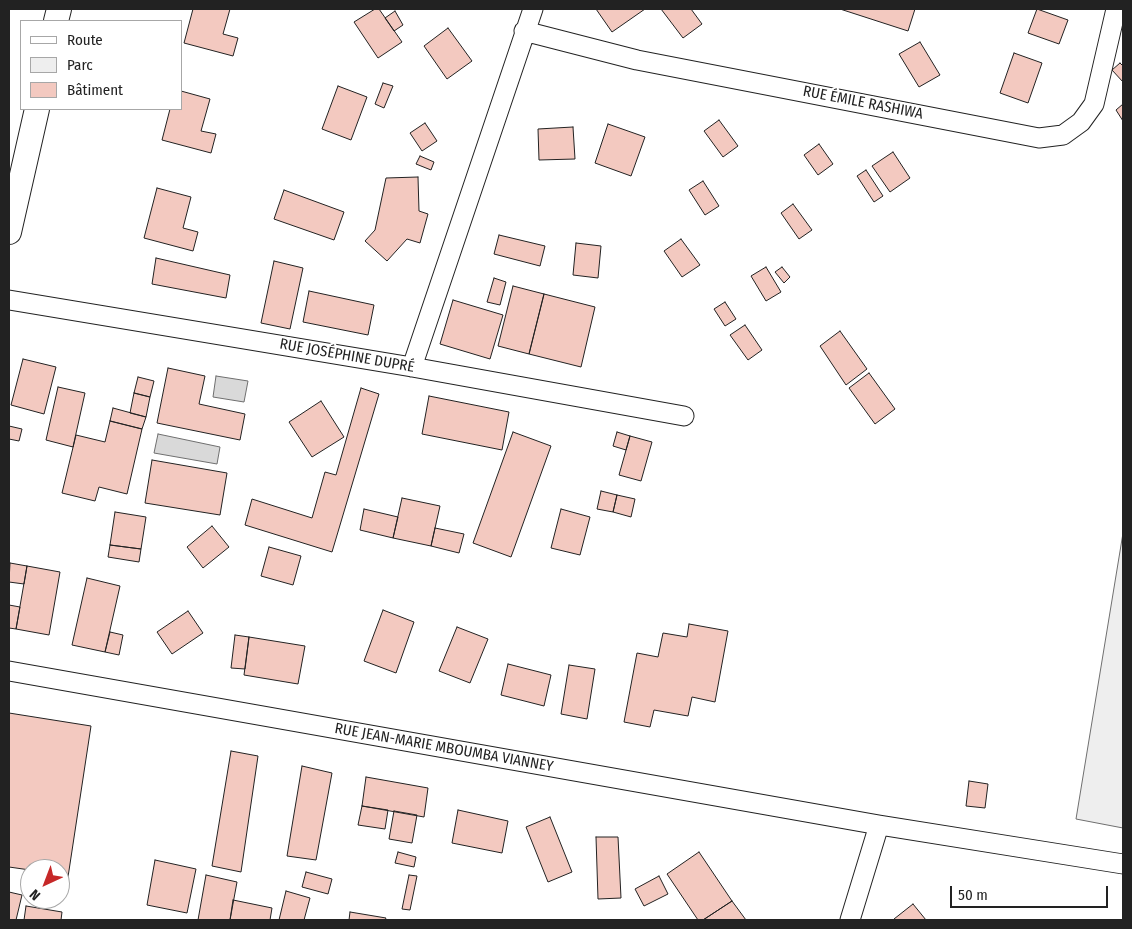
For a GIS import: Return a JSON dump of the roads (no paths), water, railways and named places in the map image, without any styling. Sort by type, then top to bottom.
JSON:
[{"type":"street","points":[[412,367],[533,9]]},
{"type":"street","name":"RUE ÉMILE RASHIWA","points":[[524,31],[636,60],[1039,138],[1063,135],[1082,122],[1094,104],[1116,9]]},
{"type":"street","points":[[9,232],[37,110]]},
{"type":"street","name":"RUE JOSÉPHINE DUPRÉ","points":[[9,300],[412,367],[684,416]]},
{"type":"street","name":"RUE JEAN-MARIE MBOUMBA VIANNEY","points":[[9,671],[879,825],[1123,864]]},
{"type":"street","points":[[850,920],[879,825]]}]
